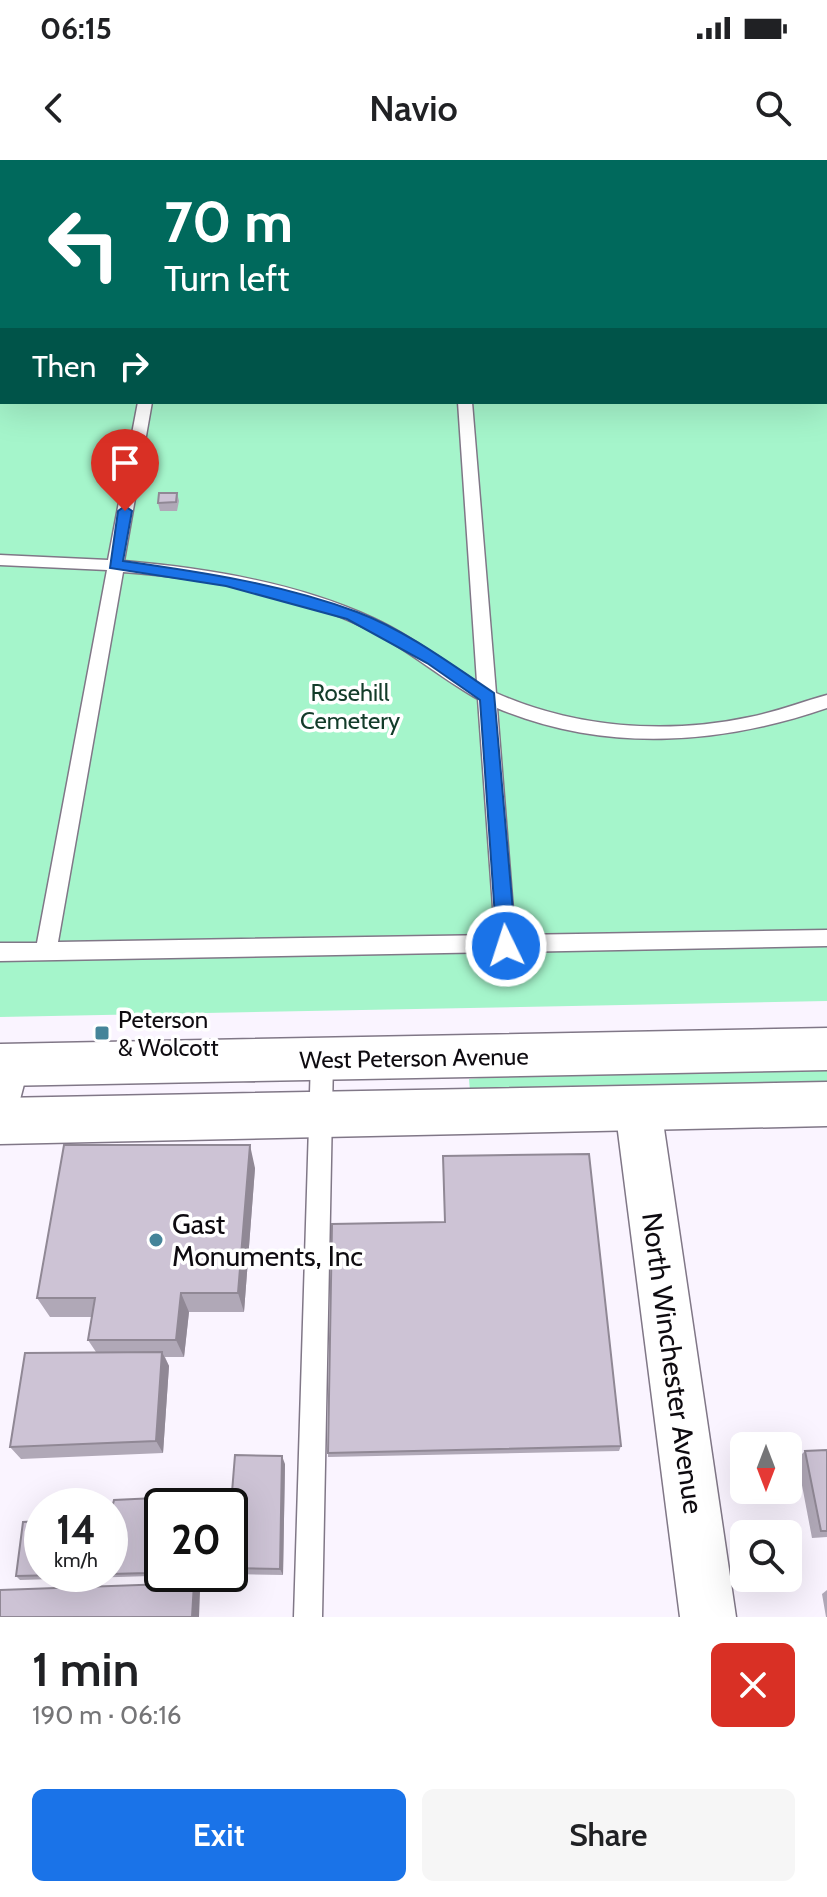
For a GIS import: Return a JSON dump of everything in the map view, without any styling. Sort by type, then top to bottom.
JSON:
[{"type":"main road","name":"West Peterson Avenue","points":[[2,1077],[322,1060],[827,1049]]},
{"type":"main road","points":[[0,1121],[827,1104]]},
{"type":"street","name":"North Winchester Avenue","points":[[638,1108],[708,1617]]},
{"type":"lane","points":[[46,951],[145,404]]},
{"type":"lane","points":[[465,404],[506,946]]},
{"type":"lane","points":[[0,560],[115,565],[227,581],[353,616],[422,653],[488,697],[524,714],[566,725],[666,731],[755,722],[827,701]]},
{"type":"lane","points":[[0,952],[506,946],[827,938]]},
{"type":"lane","points":[[308,1617],[322,1060]]},
{"type":"green space","name":"Rosehill Cemetery","points":[[0,404],[827,404],[827,1001],[0,1017]]},
{"type":"green space","points":[[827,1068],[827,1085],[470,1092],[469,1079],[527,1074]]},
{"type":"building","points":[[159,493],[177,493],[176,502],[158,503]]},
{"type":"building","name":"Gast Monuments, Inc","points":[[64,1145],[250,1145],[238,1293],[181,1293],[176,1340],[88,1340],[95,1298],[37,1298]]},
{"type":"building","points":[[589,1154],[621,1446],[328,1453],[332,1224],[445,1222],[443,1156]]},
{"type":"building","points":[[162,1352],[156,1441],[10,1447],[25,1353]]},
{"type":"building","points":[[827,1450],[827,1531],[821,1531],[805,1451]]},
{"type":"building","points":[[235,1455],[282,1456],[280,1569],[248,1568],[248,1488],[232,1488]]},
{"type":"building","points":[[128,1499],[144,1499],[144,1573],[128,1574]]},
{"type":"building","points":[[23,1522],[24,1576],[16,1576]]},
{"type":"building","points":[[128,1585],[144,1585],[144,1592],[193,1592],[192,1617],[0,1617],[0,1590],[128,1592]]},
{"type":"place","name":"Peterson & Wolcott","points":[[102,1033]]},
{"type":"place","name":"Gast Monuments, Inc","points":[[156,1240]]},
{"type":"route","points":[[125,511],[115,565],[227,581],[291,596],[353,616],[433,660],[488,697],[506,946]]}]
